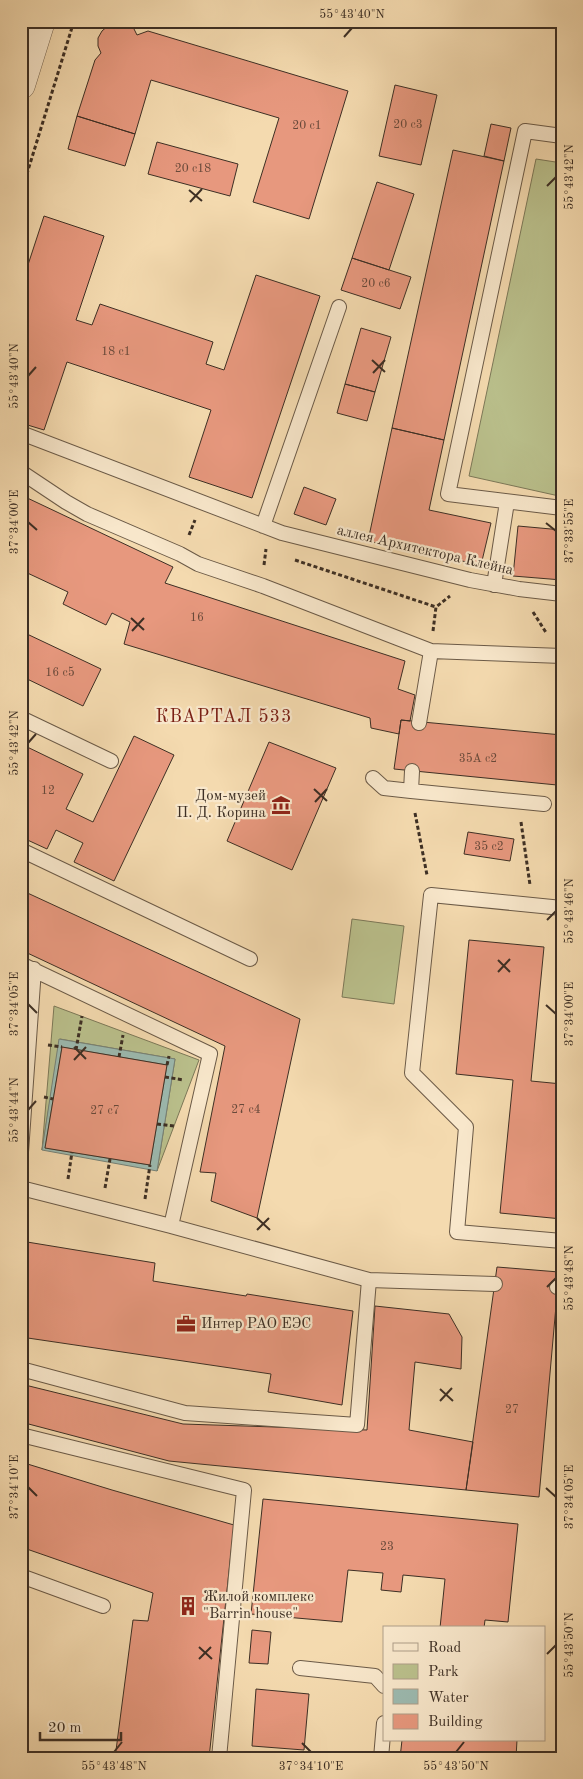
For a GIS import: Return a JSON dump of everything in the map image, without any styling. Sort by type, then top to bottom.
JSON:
[{"type":"street","points":[[21,85],[41,21]]},
{"type":"lane","points":[[562,136],[525,131],[448,494],[562,508]]},
{"type":"lane","points":[[263,526],[339,307]]},
{"type":"lane","name":"аллея Архитектора Клейна","points":[[21,433],[282,533],[470,580],[518,589],[562,594]]},
{"type":"lane","points":[[21,472],[87,514],[180,554],[198,564],[263,586],[431,651],[561,656]]},
{"type":"lane","points":[[494,585],[507,502]]},
{"type":"lane","points":[[419,723],[431,651]]},
{"type":"lane","points":[[21,718],[111,761]]},
{"type":"lane","points":[[411,791],[412,771]]},
{"type":"lane","points":[[373,778],[384,788],[544,804]]},
{"type":"lane","points":[[21,850],[250,958]]},
{"type":"lane","points":[[562,908],[431,895],[412,1073],[466,1127],[457,1232],[562,1241]]},
{"type":"lane","points":[[21,1152],[27,966],[210,1054],[171,1226]]},
{"type":"lane","points":[[21,1188],[142,1218],[369,1280],[495,1284]]},
{"type":"lane","points":[[21,1369],[185,1413],[357,1425],[369,1280]]},
{"type":"lane","points":[[21,1435],[244,1490],[219,1758]]},
{"type":"lane","points":[[21,1576],[103,1606]]},
{"type":"lane","points":[[300,1668],[375,1676],[383,1685]]},
{"type":"lane","points":[[381,1758],[383,1735]]},
{"type":"path","points":[[21,193],[74,21]]},
{"type":"path","points":[[431,651],[436,606],[470,580]]},
{"type":"path","points":[[518,589],[561,656]]},
{"type":"path","points":[[411,791],[431,895]]},
{"type":"path","points":[[517,801],[534,905]]},
{"type":"path","points":[[76,1050],[82,1016]]},
{"type":"path","points":[[119,1056],[123,1032]]},
{"type":"path","points":[[50,1045],[62,1047]]},
{"type":"path","points":[[165,1077],[191,1082]]},
{"type":"path","points":[[46,1098],[53,1099]]},
{"type":"path","points":[[158,1124],[174,1126]]},
{"type":"path","points":[[102,1208],[110,1160]]},
{"type":"path","points":[[142,1218],[150,1167]]},
{"type":"green space","points":[[536,159],[562,163],[562,473],[559,496],[469,476]]},
{"type":"green space","points":[[352,919],[404,926],[394,1004],[342,997]]},
{"type":"green space","points":[[54,1006],[199,1060],[157,1171],[175,1059],[60,1039],[42,1150]]},
{"type":"water","points":[[59,1039],[175,1059],[157,1171],[42,1150]],"holes":[[[62,1047],[167,1065],[150,1165],[45,1148]]]},
{"type":"building","points":[[118,21],[125,22],[133,27],[137,35],[148,31],[348,91],[309,219],[253,202],[279,118],[151,80],[135,134],[77,116],[95,60],[101,53],[98,46],[98,38],[102,31],[110,24]]},
{"type":"building","points":[[395,85],[437,95],[421,165],[379,156]]},
{"type":"building","points":[[77,116],[135,134],[125,166],[68,149]]},
{"type":"building","points":[[491,124],[511,128],[504,161],[484,156]]},
{"type":"building","points":[[157,142],[238,164],[230,196],[148,174]]},
{"type":"building","points":[[453,150],[504,161],[444,440],[392,428]]},
{"type":"building","points":[[377,182],[414,194],[389,270],[352,258]]},
{"type":"building","points":[[44,216],[104,236],[76,320],[92,325],[100,304],[213,342],[206,364],[224,370],[256,275],[320,296],[252,498],[189,477],[211,410],[67,362],[44,430],[21,423],[21,276],[24,277]]},
{"type":"building","points":[[352,258],[411,277],[400,309],[341,290]]},
{"type":"building","points":[[361,328],[391,337],[375,392],[345,384]]},
{"type":"building","points":[[345,384],[375,392],[367,421],[337,413]]},
{"type":"building","points":[[392,428],[444,440],[429,510],[491,523],[481,565],[368,541]]},
{"type":"building","points":[[304,487],[336,499],[326,525],[294,514]]},
{"type":"building","points":[[21,495],[173,567],[165,583],[405,661],[398,689],[415,695],[410,721],[401,720],[399,734],[371,728],[370,718],[124,644],[130,622],[112,613],[106,625],[63,604],[68,592],[21,570]]},
{"type":"building","points":[[518,526],[562,530],[562,580],[513,576]]},
{"type":"building","points":[[27,634],[101,669],[83,706],[21,676],[21,646]]},
{"type":"building","points":[[401,720],[562,735],[557,785],[394,769]]},
{"type":"building","points":[[134,736],[174,755],[114,881],[74,862],[83,843],[56,830],[47,849],[21,837],[21,744],[83,774],[66,809],[93,822]]},
{"type":"building","name":"Дом-музей П. Д. Корина","points":[[269,742],[336,768],[292,870],[227,841]]},
{"type":"building","points":[[562,749],[562,785],[557,785]]},
{"type":"building","points":[[468,832],[514,839],[510,861],[464,854]]},
{"type":"building","points":[[21,890],[300,1019],[257,1218],[211,1201],[216,1173],[200,1172],[225,1046],[21,950]]},
{"type":"building","points":[[469,940],[544,947],[531,1081],[562,1084],[562,1219],[500,1213],[513,1080],[456,1074]]},
{"type":"building","points":[[62,1047],[167,1065],[150,1165],[45,1148]]},
{"type":"building","name":"Интер РАО ЕЭС","points":[[21,1241],[155,1263],[153,1281],[353,1311],[342,1405],[268,1392],[271,1374],[21,1337]]},
{"type":"building","points":[[497,1267],[559,1272],[539,1497],[466,1490]]},
{"type":"building","points":[[375,1306],[449,1314],[462,1337],[461,1369],[415,1362],[409,1430],[473,1442],[466,1490],[169,1461],[21,1422],[21,1384],[183,1424],[367,1430]]},
{"type":"building","name":"Жилой комплекс \"Barrin house\"","points":[[21,1462],[234,1525],[209,1758],[115,1758],[133,1620],[148,1621],[153,1593],[21,1547]]},
{"type":"building","points":[[263,1499],[518,1524],[508,1622],[485,1620],[484,1626],[440,1626],[445,1579],[403,1575],[401,1592],[381,1590],[383,1573],[348,1570],[342,1622],[251,1614]]},
{"type":"building","points":[[252,1630],[271,1632],[268,1664],[249,1663]]},
{"type":"building","points":[[256,1689],[309,1694],[304,1750],[252,1746]]},
{"type":"building","points":[[402,1742],[517,1742],[516,1758],[400,1758]]},
{"type":"building","points":[[251,1755],[272,1758],[251,1758]]},
{"type":"place","name":"Дом-музей П. Д. Корина","points":[[281,805]]},
{"type":"place","name":"Интер РАО ЕЭС","points":[[186,1324]]},
{"type":"place","name":"Жилой комплекс \"Barrin house\"","points":[[188,1606]]},
{"type":"district","name":"КВАРТАЛ 533","points":[[224,717]]}]
